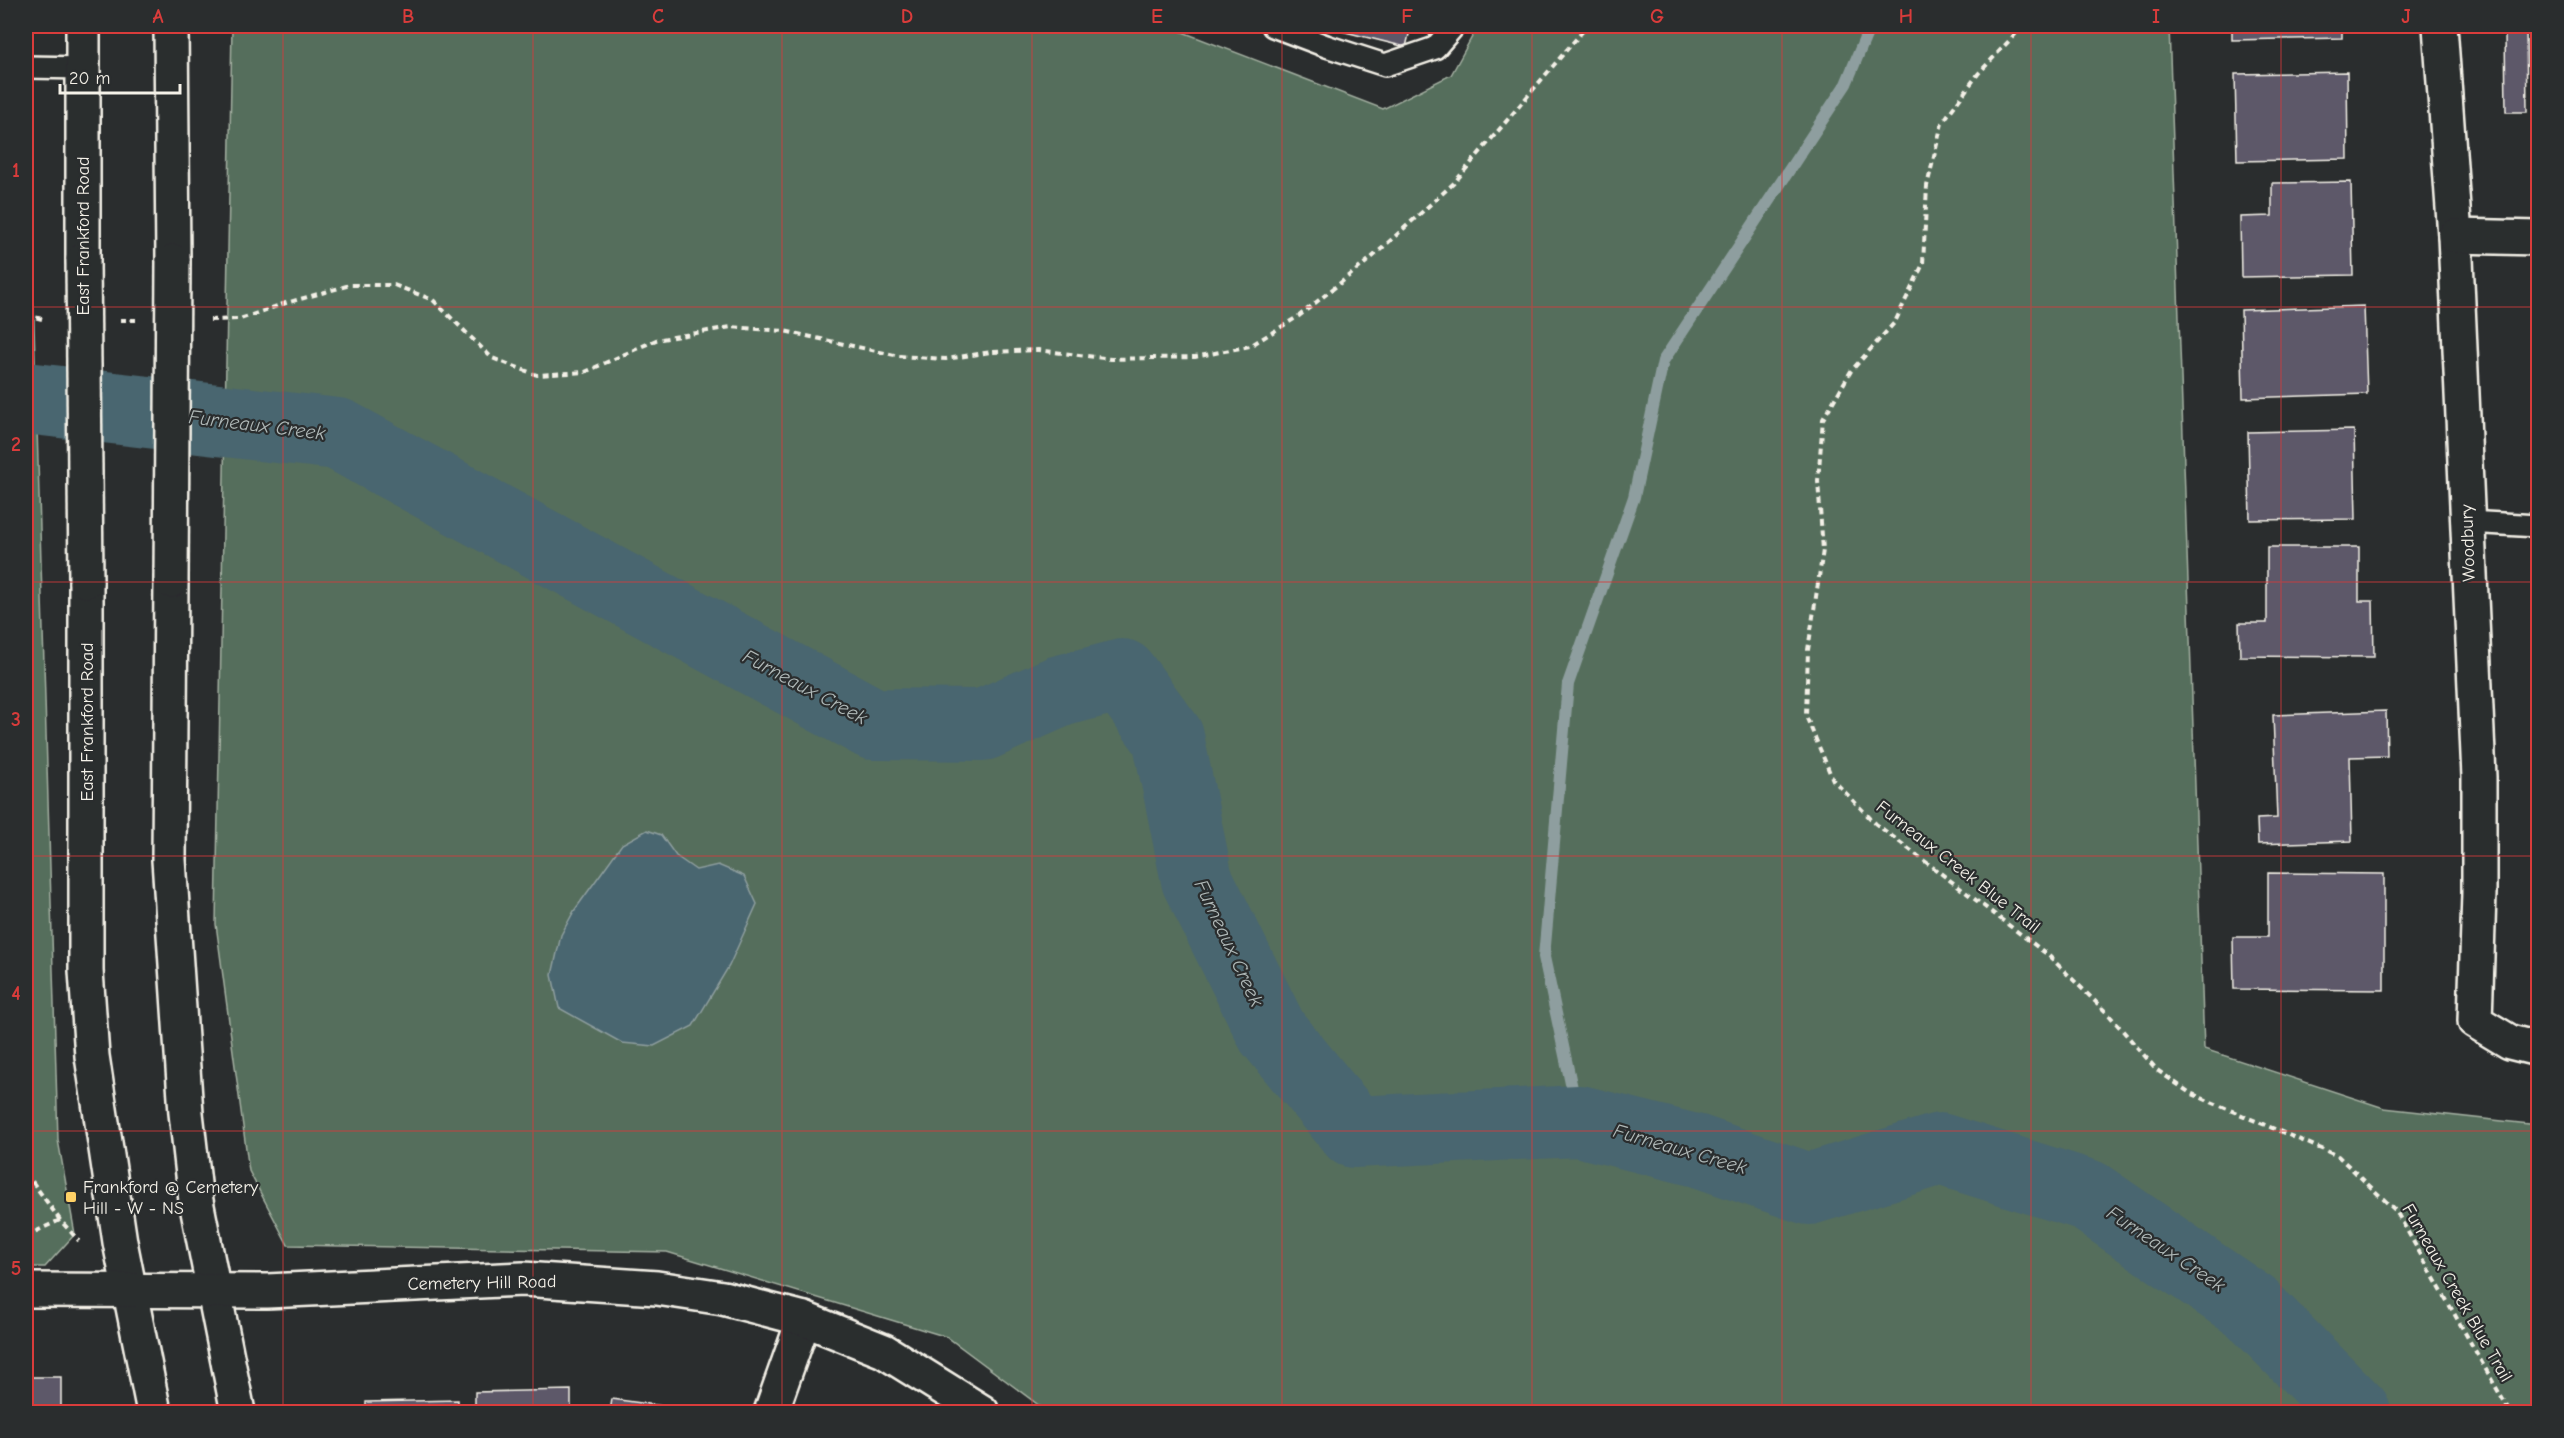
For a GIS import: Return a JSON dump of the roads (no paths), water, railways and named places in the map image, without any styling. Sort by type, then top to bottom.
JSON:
[{"type":"main road","name":"East Frankford Road","points":[[83,26],[86,971],[92,1056],[129,1289],[154,1413]]},
{"type":"main road","points":[[171,26],[173,261],[169,860],[186,1113],[196,1201],[238,1413]]},
{"type":"main road","name":"Woodbury","points":[[2440,26],[2455,236],[2479,777],[2475,1021],[2524,1046]]},
{"type":"main road","points":[[2455,236],[2538,238]]},
{"type":"main road","name":"Cemetery Hill Road","points":[[26,1290],[267,1291],[523,1279],[657,1288],[723,1298],[804,1319],[884,1351],[982,1413]]},
{"type":"main road","points":[[771,1413],[804,1319]]},
{"type":"lane","points":[[1273,26],[1385,65],[1435,48],[1454,26]]},
{"type":"lane","points":[[26,67],[84,68]]},
{"type":"lane","points":[[2467,522],[2538,526]]},
{"type":"water","points":[[647,830],[661,835],[676,856],[696,870],[718,865],[744,876],[757,904],[729,966],[693,1026],[654,1046],[622,1043],[559,1008],[552,975],[561,935],[574,911],[622,844]]},
{"type":"waterway","points":[[1579,1121],[1544,957],[1568,684],[1634,497],[1663,361],[1846,84],[1870,26]]},
{"type":"waterway","name":"Furneaux Creek","points":[[26,398],[338,434],[873,724],[983,725],[1060,691],[1122,675],[1168,737],[1197,880],[1272,1032],[1354,1132],[1579,1121],[1698,1151],[1809,1189],[1940,1149],[2087,1195],[2251,1307],[2355,1412]]},
{"type":"place","name":"Frankford @ Cemetery Hill - W - NS","points":[[71,1197]]}]
